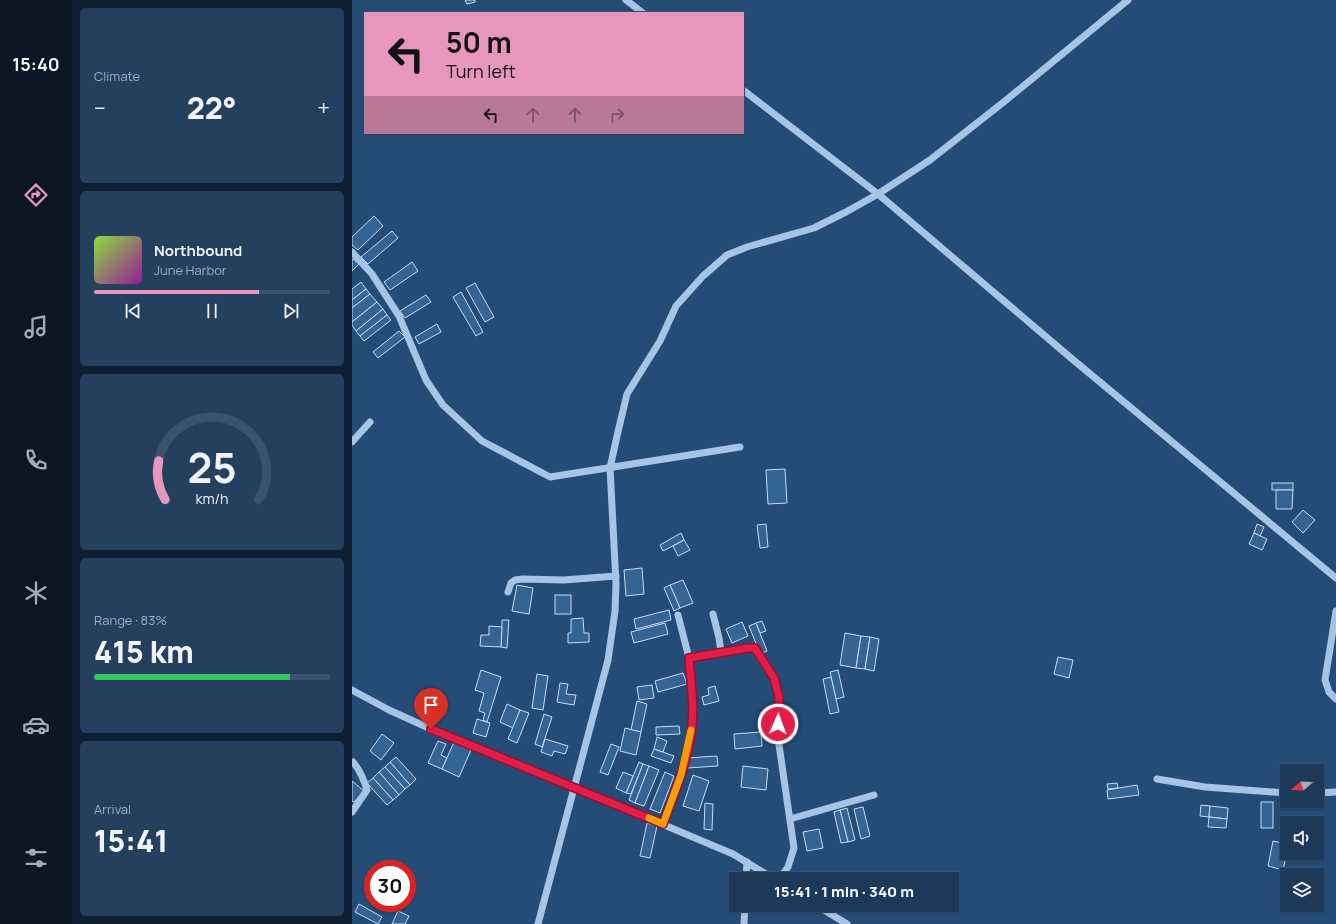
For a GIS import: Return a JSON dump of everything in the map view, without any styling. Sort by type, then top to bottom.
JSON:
[{"type":"street","points":[[626,0],[642,12]]},
{"type":"street","points":[[538,924],[608,660],[615,611],[616,576],[610,468],[627,394],[660,341],[676,306],[703,276],[727,256],[747,247],[814,228],[878,194],[930,160],[1005,101],[1128,0]]},
{"type":"street","points":[[744,91],[878,194],[1071,358],[1336,578]]},
{"type":"street","points":[[352,252],[372,274],[399,316],[426,380],[443,405],[482,441],[550,477],[740,447]]},
{"type":"street","points":[[352,442],[370,422]]},
{"type":"street","points":[[508,592],[511,583],[515,580],[564,580],[616,576]]},
{"type":"street","points":[[1336,611],[1325,680],[1328,692],[1336,699]]},
{"type":"street","points":[[713,614],[721,652]]},
{"type":"street","points":[[663,824],[681,775],[691,735],[693,702],[689,658],[678,615]]},
{"type":"street","points":[[689,658],[755,648],[774,678],[779,697],[778,738],[794,848],[788,867],[784,872]]},
{"type":"street","points":[[352,690],[389,710],[431,729],[733,854],[763,872]]},
{"type":"street","points":[[352,812],[367,790],[365,782],[358,768],[353,762]]},
{"type":"street","points":[[1157,779],[1205,787],[1280,792]]},
{"type":"street","points":[[1324,793],[1336,792]]},
{"type":"street","points":[[790,819],[874,795]]},
{"type":"street","points":[[746,872],[747,862]]},
{"type":"street","points":[[744,924],[745,912]]},
{"type":"street","points":[[827,912],[847,924]]},
{"type":"building","points":[[465,0],[475,0],[475,2],[467,4]]},
{"type":"building","points":[[374,216],[383,226],[358,250],[352,245],[352,237]]},
{"type":"building","points":[[392,231],[398,238],[368,264],[361,257]]},
{"type":"building","points":[[353,259],[359,264],[352,271],[352,260]]},
{"type":"building","points":[[412,262],[418,271],[390,290],[384,282]]},
{"type":"building","points":[[361,282],[366,289],[352,300],[352,289]]},
{"type":"building","points":[[475,283],[494,317],[485,322],[466,288]]},
{"type":"building","points":[[366,289],[370,294],[352,308],[352,300]]},
{"type":"building","points":[[461,292],[483,332],[476,336],[453,297]]},
{"type":"building","points":[[370,294],[377,302],[352,322],[352,308]]},
{"type":"building","points":[[426,295],[431,302],[405,318],[400,311]]},
{"type":"building","points":[[377,302],[383,309],[356,331],[352,325],[352,322]]},
{"type":"building","points":[[383,309],[387,315],[360,336],[356,331]]},
{"type":"building","points":[[387,315],[391,320],[364,341],[360,336]]},
{"type":"building","points":[[437,324],[441,332],[419,344],[415,337]]},
{"type":"building","points":[[399,331],[405,337],[378,358],[373,352]]},
{"type":"building","points":[[785,469],[787,503],[768,504],[766,470]]},
{"type":"building","points":[[1272,483],[1293,483],[1293,490],[1272,490]]},
{"type":"building","points":[[1276,490],[1293,490],[1292,509],[1276,509]]},
{"type":"building","points":[[1303,510],[1315,520],[1303,533],[1292,522]]},
{"type":"building","points":[[766,524],[768,547],[760,548],[757,525]]},
{"type":"building","points":[[1257,524],[1264,527],[1260,536],[1254,533]]},
{"type":"building","points":[[681,533],[684,540],[663,551],[660,545]]},
{"type":"building","points":[[1254,533],[1267,539],[1262,550],[1249,544]]},
{"type":"building","points":[[684,540],[690,550],[678,556],[673,546]]},
{"type":"building","points":[[642,568],[644,594],[626,596],[624,570]]},
{"type":"building","points":[[683,580],[693,603],[680,608],[670,585]]},
{"type":"building","points":[[517,585],[533,588],[529,614],[512,611]]},
{"type":"building","points":[[670,585],[680,608],[674,611],[664,588]]},
{"type":"building","points":[[555,595],[571,595],[571,614],[555,614]]},
{"type":"building","points":[[669,610],[671,620],[636,629],[634,619]]},
{"type":"building","points":[[583,618],[584,633],[589,633],[589,642],[568,643],[568,633],[571,633],[571,619]]},
{"type":"building","points":[[502,620],[509,620],[507,648],[501,647]]},
{"type":"building","points":[[762,621],[766,631],[760,633],[756,623]]},
{"type":"building","points":[[742,622],[748,636],[732,643],[726,629]]},
{"type":"building","points":[[665,623],[668,634],[634,643],[631,632]]},
{"type":"building","points":[[756,623],[767,651],[760,654],[749,626]]},
{"type":"building","points":[[489,626],[502,627],[501,647],[480,646],[481,635],[489,635]]},
{"type":"building","points":[[845,633],[861,636],[856,668],[840,665]]},
{"type":"building","points":[[861,636],[870,637],[865,669],[856,668]]},
{"type":"building","points":[[870,637],[879,639],[874,671],[865,669]]},
{"type":"building","points":[[1058,657],[1073,660],[1069,678],[1054,674]]},
{"type":"building","points":[[481,670],[501,677],[487,722],[483,720],[485,713],[479,711],[484,693],[475,690]]},
{"type":"building","points":[[838,670],[844,697],[836,699],[830,672]]},
{"type":"building","points":[[683,673],[687,684],[658,692],[655,681]]},
{"type":"building","points":[[537,674],[548,676],[543,710],[532,708]]},
{"type":"building","points":[[831,677],[839,712],[830,714],[823,679]]},
{"type":"building","points":[[560,683],[568,684],[566,694],[576,695],[574,705],[557,702]]},
{"type":"building","points":[[652,685],[654,698],[639,700],[637,687]]},
{"type":"building","points":[[715,686],[719,701],[704,705],[702,697],[709,695],[708,688]]},
{"type":"building","points":[[637,701],[647,704],[641,732],[631,730]]},
{"type":"building","points":[[507,704],[520,710],[513,728],[500,722]]},
{"type":"building","points":[[520,710],[529,713],[517,743],[508,739]]},
{"type":"building","points":[[544,714],[552,717],[542,747],[535,744]]},
{"type":"building","points":[[477,719],[490,723],[486,737],[473,733]]},
{"type":"building","points":[[679,726],[680,734],[656,735],[656,727]]},
{"type":"building","points":[[625,728],[641,732],[636,755],[620,751]]},
{"type":"building","points":[[761,732],[762,746],[735,749],[734,734]]},
{"type":"building","points":[[382,734],[394,743],[381,760],[370,751]]},
{"type":"building","points":[[657,737],[667,741],[663,752],[654,749]]},
{"type":"building","points":[[545,739],[568,746],[565,754],[554,751],[552,756],[541,752]]},
{"type":"building","points":[[438,741],[446,744],[441,755],[447,758],[442,769],[428,763]]},
{"type":"building","points":[[454,742],[471,750],[459,777],[442,769]]},
{"type":"building","points":[[611,744],[619,747],[608,775],[600,772]]},
{"type":"building","points":[[654,749],[674,756],[671,763],[651,756]]},
{"type":"building","points":[[717,756],[718,766],[687,768],[687,758]]},
{"type":"building","points":[[396,757],[416,779],[410,785],[390,762]]},
{"type":"building","points":[[390,762],[410,785],[405,789],[385,767]]},
{"type":"building","points":[[639,762],[643,764],[631,794],[626,793]]},
{"type":"building","points":[[643,764],[649,766],[635,803],[629,800]]},
{"type":"building","points":[[649,766],[659,770],[644,806],[635,803]]},
{"type":"building","points":[[743,766],[768,769],[766,790],[741,787]]},
{"type":"building","points":[[385,767],[405,789],[399,795],[379,772]]},
{"type":"building","points":[[379,772],[399,795],[393,800],[373,778]]},
{"type":"building","points":[[623,772],[633,776],[626,793],[616,788]]},
{"type":"building","points":[[665,772],[674,776],[660,813],[650,809]]},
{"type":"building","points":[[693,775],[709,781],[699,811],[683,806]]},
{"type":"building","points":[[373,778],[393,800],[387,805],[367,783]]},
{"type":"building","points":[[352,781],[364,791],[354,802],[352,801]]},
{"type":"building","points":[[1117,783],[1118,788],[1108,789],[1107,784]]},
{"type":"building","points":[[1137,785],[1139,795],[1108,799],[1107,790]]},
{"type":"building","points":[[1261,802],[1273,802],[1273,828],[1261,828]]},
{"type":"building","points":[[705,803],[713,804],[712,830],[704,829]]},
{"type":"building","points":[[1201,805],[1210,806],[1209,817],[1200,816]]},
{"type":"building","points":[[1210,806],[1228,808],[1227,819],[1209,817]]},
{"type":"building","points":[[863,807],[870,836],[861,839],[854,809]]},
{"type":"building","points":[[847,808],[855,840],[848,842],[840,810]]},
{"type":"building","points":[[840,810],[848,842],[841,843],[834,812]]},
{"type":"building","points":[[1209,817],[1227,819],[1226,828],[1208,827]]},
{"type":"building","points":[[647,823],[657,826],[650,858],[640,856]]},
{"type":"building","points":[[819,829],[823,848],[807,851],[803,832]]},
{"type":"building","points":[[1273,841],[1280,842],[1280,860],[1285,860],[1283,868],[1280,869],[1268,866]]},
{"type":"building","points":[[359,904],[364,907],[364,912],[373,912],[382,917],[378,924],[355,912]]},
{"type":"building","points":[[398,912],[409,916],[405,924],[392,924]]},
{"type":"slow traffic","points":[[649,818],[663,824],[681,775],[691,730]]},
{"type":"route","points":[[431,729],[663,824],[681,775],[691,735],[693,702],[689,658],[755,648],[774,678],[779,697],[778,724]]}]
